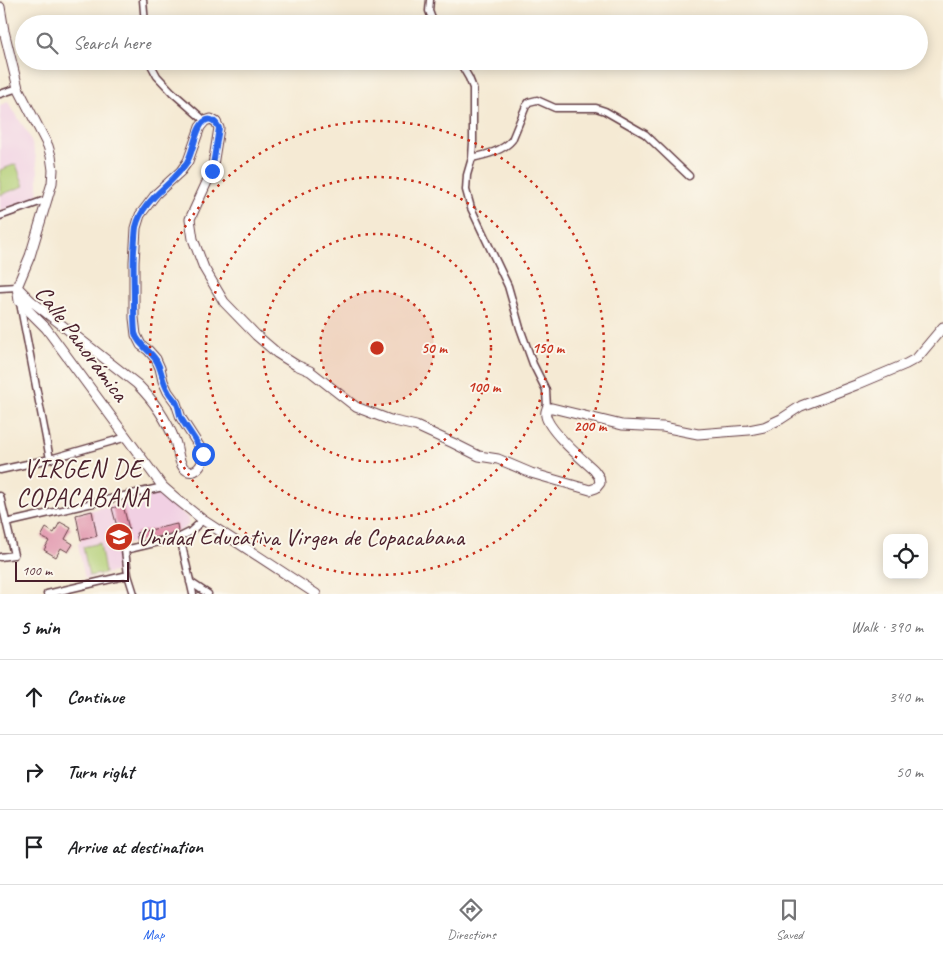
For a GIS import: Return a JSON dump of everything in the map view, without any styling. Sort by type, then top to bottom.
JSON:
[{"type":"street","points":[[143,0],[144,15]]},
{"type":"street","points":[[430,0],[430,15]]},
{"type":"street","name":"Calle Panorámica","points":[[0,6],[2,32],[18,88],[48,146],[53,170],[48,199],[30,256],[17,287],[20,301],[46,328],[163,487],[203,520],[316,594]]},
{"type":"street","points":[[154,70],[172,92],[205,121]]},
{"type":"street","points":[[0,288],[17,287],[30,300],[137,384],[152,400],[166,421],[182,466],[186,470],[192,471],[197,469],[203,460],[201,449],[181,418],[176,403],[168,392],[156,359],[141,345],[136,335],[134,318],[134,262],[136,228],[140,215],[156,194],[176,176],[188,161],[200,126],[205,121],[211,119],[216,122],[219,128],[212,171],[190,219],[193,240],[204,268],[224,302],[256,335],[277,353],[310,372],[356,407],[390,420],[416,426],[479,456],[514,464],[531,472],[580,488],[590,490],[596,488],[600,483],[599,477],[594,470],[558,435],[548,422],[546,416],[548,408],[546,390],[533,364],[508,286],[471,208],[466,190],[472,158],[473,88],[464,70]]},
{"type":"street","points":[[0,94],[18,88]]},
{"type":"street","points":[[472,158],[504,148],[512,140],[526,106],[536,100],[555,108],[596,108],[605,111],[645,134],[689,176]]},
{"type":"street","points":[[0,216],[48,199]]},
{"type":"street","points":[[20,301],[50,459]]},
{"type":"street","points":[[548,408],[622,425],[663,427],[698,434],[764,427],[801,406],[856,385],[917,358],[943,327]]},
{"type":"street","points":[[0,470],[50,459],[127,437]]},
{"type":"street","points":[[6,523],[163,487]]},
{"type":"street","points":[[0,498],[14,555],[0,558]]},
{"type":"street","points":[[134,594],[128,575],[125,550],[180,537],[190,532],[203,520]]},
{"type":"street","points":[[180,537],[193,594]]},
{"type":"street","points":[[47,594],[128,575]]},
{"type":"street","points":[[190,582],[208,594]]},
{"type":"shaded area","points":[[8,102],[29,135],[35,153],[38,187],[35,199],[0,211],[0,105]]},
{"type":"shaded area","name":"Unidad Educativa Virgen de Copacabana","points":[[158,494],[162,495],[188,518],[189,524],[179,532],[118,546],[121,570],[85,579],[78,544],[81,541],[75,514]]},
{"type":"green space","points":[[16,164],[24,186],[0,195],[0,170]]},
{"type":"green space","points":[[100,543],[105,573],[89,576],[83,547]]},
{"type":"building","points":[[123,505],[129,529],[120,532],[112,508]]},
{"type":"building","points":[[92,511],[97,536],[81,540],[76,515]]},
{"type":"building","points":[[60,522],[71,528],[65,539],[73,544],[68,552],[61,548],[56,557],[44,550],[49,541],[41,537],[46,528],[54,533]]},
{"type":"building","points":[[177,524],[178,532],[138,542],[136,533]]},
{"type":"place","name":"Unidad Educativa Virgen de Copacabana","points":[[119,537]]},
{"type":"district","name":"VIRGEN DE COPACABANA","points":[[83,482]]},
{"type":"route","points":[[203,454],[181,418],[176,403],[168,392],[156,359],[141,345],[136,335],[134,318],[134,262],[136,228],[140,215],[156,194],[181,171],[194,147],[200,126],[205,121],[211,119],[216,122],[219,128],[212,171]]}]
